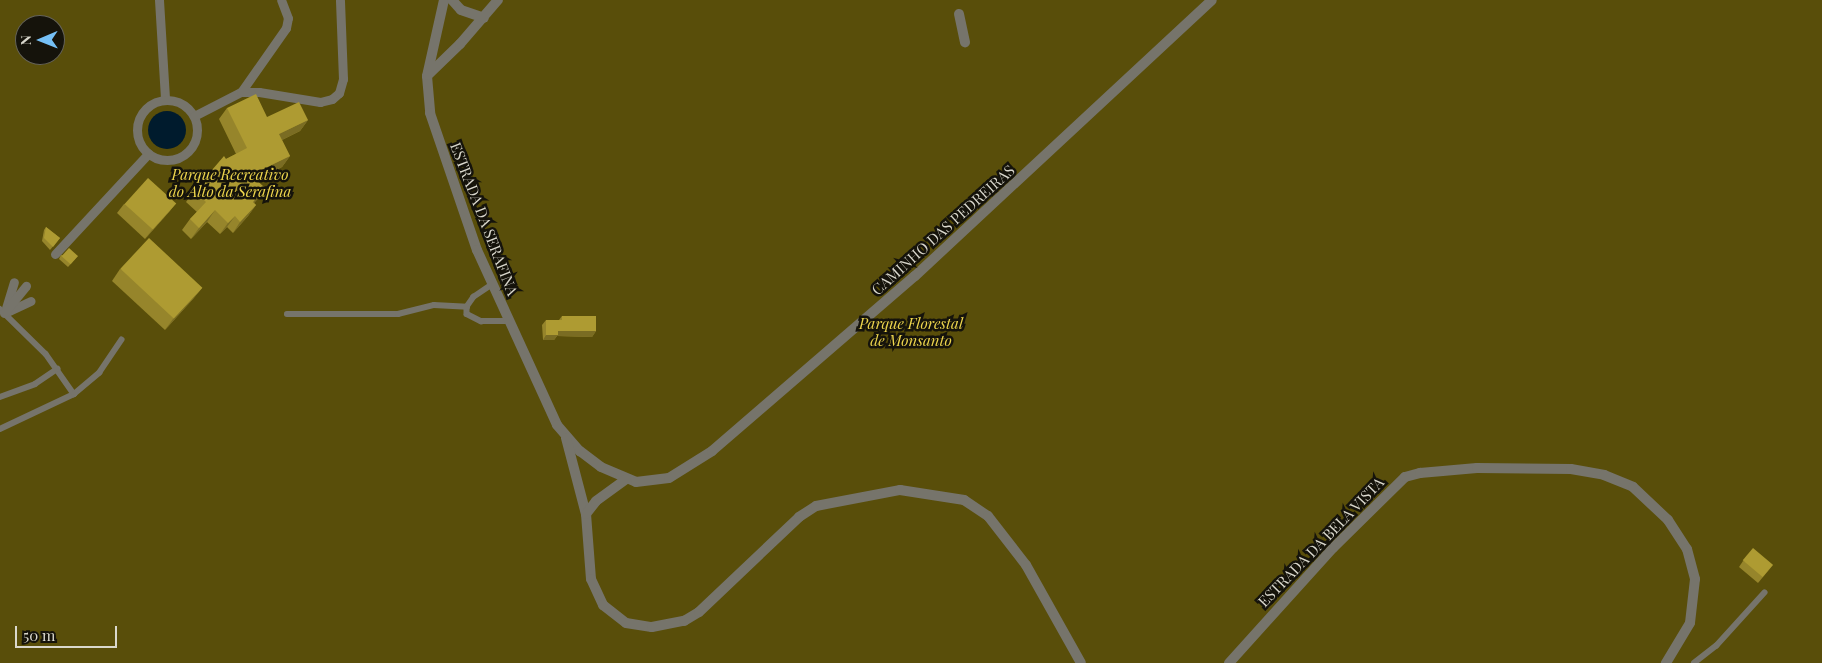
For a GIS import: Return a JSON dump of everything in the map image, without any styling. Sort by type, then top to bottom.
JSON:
[{"type":"street","points":[[159,0],[165,99]]},
{"type":"street","points":[[241,92],[286,28],[288,18],[281,0]]},
{"type":"street","points":[[194,116],[241,92],[260,92],[320,102],[332,99],[339,93],[343,79],[340,0]]},
{"type":"street","name":"ESTRADA DA SERAFINA","points":[[444,0],[427,76],[435,129],[507,321],[550,413],[566,438]]},
{"type":"street","points":[[452,0],[461,10],[484,18]]},
{"type":"street","points":[[427,76],[484,18],[498,0]]},
{"type":"street","name":"CAMINHO DAS PEDREIRAS","points":[[566,438],[601,467],[636,482],[669,478],[712,451],[915,276],[1212,0]]},
{"type":"street","points":[[958,14],[965,42]]},
{"type":"street","points":[[165,99],[179,102],[194,116],[197,138],[183,156],[169,160],[148,154],[138,140],[137,124],[150,105],[165,99]]},
{"type":"street","points":[[54,254],[148,154]]},
{"type":"street","points":[[2,311],[14,282]]},
{"type":"street","points":[[2,311],[26,286]]},
{"type":"street","points":[[2,311],[31,301]]},
{"type":"street","points":[[566,438],[586,514],[587,560],[598,598],[626,623],[652,628],[673,625],[699,612],[799,517],[816,506],[900,490],[964,500],[988,516],[1014,548],[1065,630],[1081,663]]},
{"type":"street","name":"ESTRADA DA BELA VISTA","points":[[1229,663],[1333,548],[1405,478],[1420,473],[1477,468],[1571,469],[1604,475],[1633,487],[1668,520],[1687,549],[1695,579],[1690,623],[1666,663]]},
{"type":"street","points":[[586,514],[596,501],[626,479]]},
{"type":"lane","points":[[467,307],[474,297],[492,285]]},
{"type":"lane","points":[[287,314],[398,314],[434,304],[467,307]]},
{"type":"lane","points":[[467,307],[471,318],[507,321]]},
{"type":"lane","points":[[2,311],[46,354],[74,394]]},
{"type":"lane","points":[[0,429],[74,394],[99,373],[121,340]]},
{"type":"lane","points":[[0,397],[35,384],[57,369]]},
{"type":"lane","points":[[1694,663],[1716,646],[1764,593]]},
{"type":"green space","name":"Parque Florestal de Monsanto","points":[[0,0],[1822,0],[1822,663],[0,663]]},
{"type":"water","points":[[167,111],[181,116],[186,130],[181,144],[167,149],[153,144],[148,130],[153,116]]},
{"type":"building","points":[[256,94],[267,117],[299,102],[308,120],[279,134],[290,156],[251,175],[265,188],[253,202],[256,205],[240,222],[235,216],[228,223],[215,210],[199,228],[190,219],[206,202],[194,191],[224,156],[226,159],[247,148],[227,108]]},
{"type":"building","points":[[148,178],[176,203],[153,229],[125,204]]},
{"type":"building","points":[[46,227],[60,238],[53,247],[44,238]]},
{"type":"building","points":[[149,238],[202,288],[174,319],[120,269]]},
{"type":"building","points":[[69,248],[78,256],[71,264],[62,256]]},
{"type":"building","points":[[562,316],[596,316],[596,331],[558,331],[558,335],[546,335],[546,320],[562,320]]},
{"type":"building","points":[[1753,548],[1773,565],[1763,577],[1743,560]]},
{"type":"park label","name":"Parque Recreativo do Alto da Serafina","points":[[230,182]]}]
